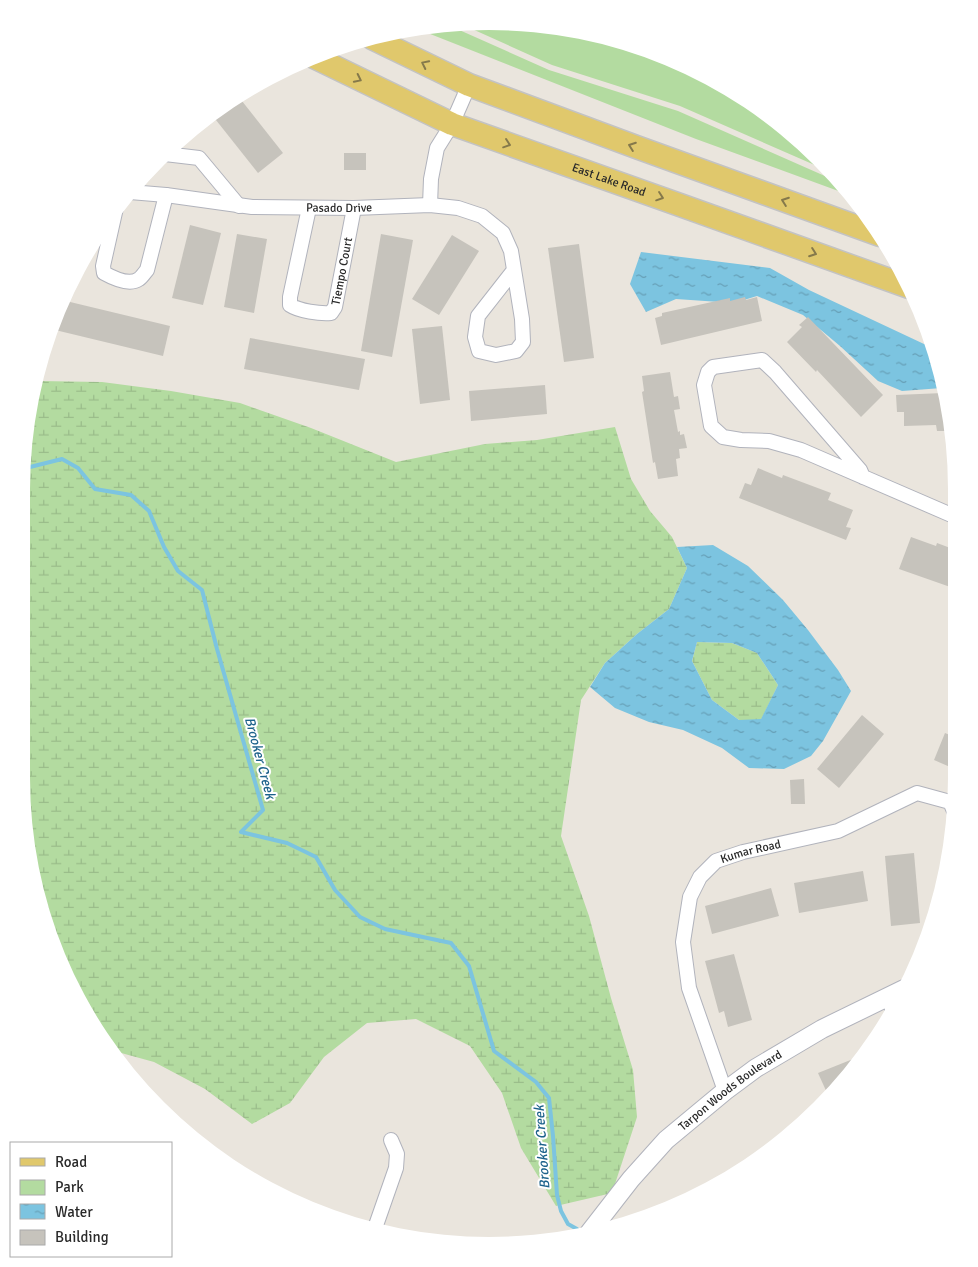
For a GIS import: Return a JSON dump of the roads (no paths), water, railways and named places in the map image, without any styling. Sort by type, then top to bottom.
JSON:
[{"type":"main road","points":[[382,43],[469,85],[869,231]]},
{"type":"main road","name":"East Lake Road","points":[[323,61],[452,124],[900,285]]},
{"type":"street","points":[[430,205],[431,179],[437,148],[452,124],[469,85]]},
{"type":"street","points":[[174,155],[199,158],[239,206]]},
{"type":"street","name":"Pasado Drive","points":[[139,193],[239,206],[354,208],[430,205],[458,208],[482,216],[503,233],[511,251],[522,319],[523,342],[516,351],[496,355],[479,351],[475,337],[478,316],[514,270]]},
{"type":"street","points":[[111,229],[102,266],[104,273],[112,278],[130,282],[139,279],[147,270],[166,195]]},
{"type":"street","name":"Tiempo Court","points":[[309,208],[290,304],[299,309],[325,314],[331,313],[335,307],[354,208]]},
{"type":"street","points":[[864,477],[782,379],[762,360],[713,367],[708,372],[704,384],[711,426],[723,437],[769,441],[801,450],[948,514]]},
{"type":"street","name":"Kumar Road","points":[[725,1091],[689,988],[683,942],[690,897],[700,877],[716,862],[743,852],[838,831],[917,793],[947,801]]},
{"type":"street","name":"Tarpon Woods Boulevard","points":[[595,1224],[631,1179],[666,1140],[725,1091],[756,1068],[822,1029],[889,1004]]},
{"type":"street","points":[[377,1223],[396,1168],[397,1154],[390,1140]]},
{"type":"water","points":[[641,252],[770,268],[809,290],[925,344],[936,388],[902,391],[878,381],[803,315],[757,296],[734,303],[676,299],[646,312],[630,284]]},
{"type":"water","points":[[713,545],[748,566],[783,600],[838,670],[851,691],[823,741],[811,756],[784,769],[749,768],[722,748],[683,730],[649,722],[615,708],[590,687],[605,663],[637,634],[669,609],[687,568],[677,547]],"holes":[[[697,642],[732,643],[757,653],[778,685],[761,719],[739,720],[712,700],[692,661]]]},
{"type":"waterway","name":"Brooker Creek","points":[[31,467],[62,459],[78,468],[95,489],[131,495],[149,511],[164,547],[178,571],[202,590],[263,810],[241,832],[287,843],[316,857],[335,890],[360,917],[385,929],[451,943],[469,966],[494,1051],[536,1082],[549,1098],[557,1195],[561,1211],[568,1224],[576,1228]]}]
